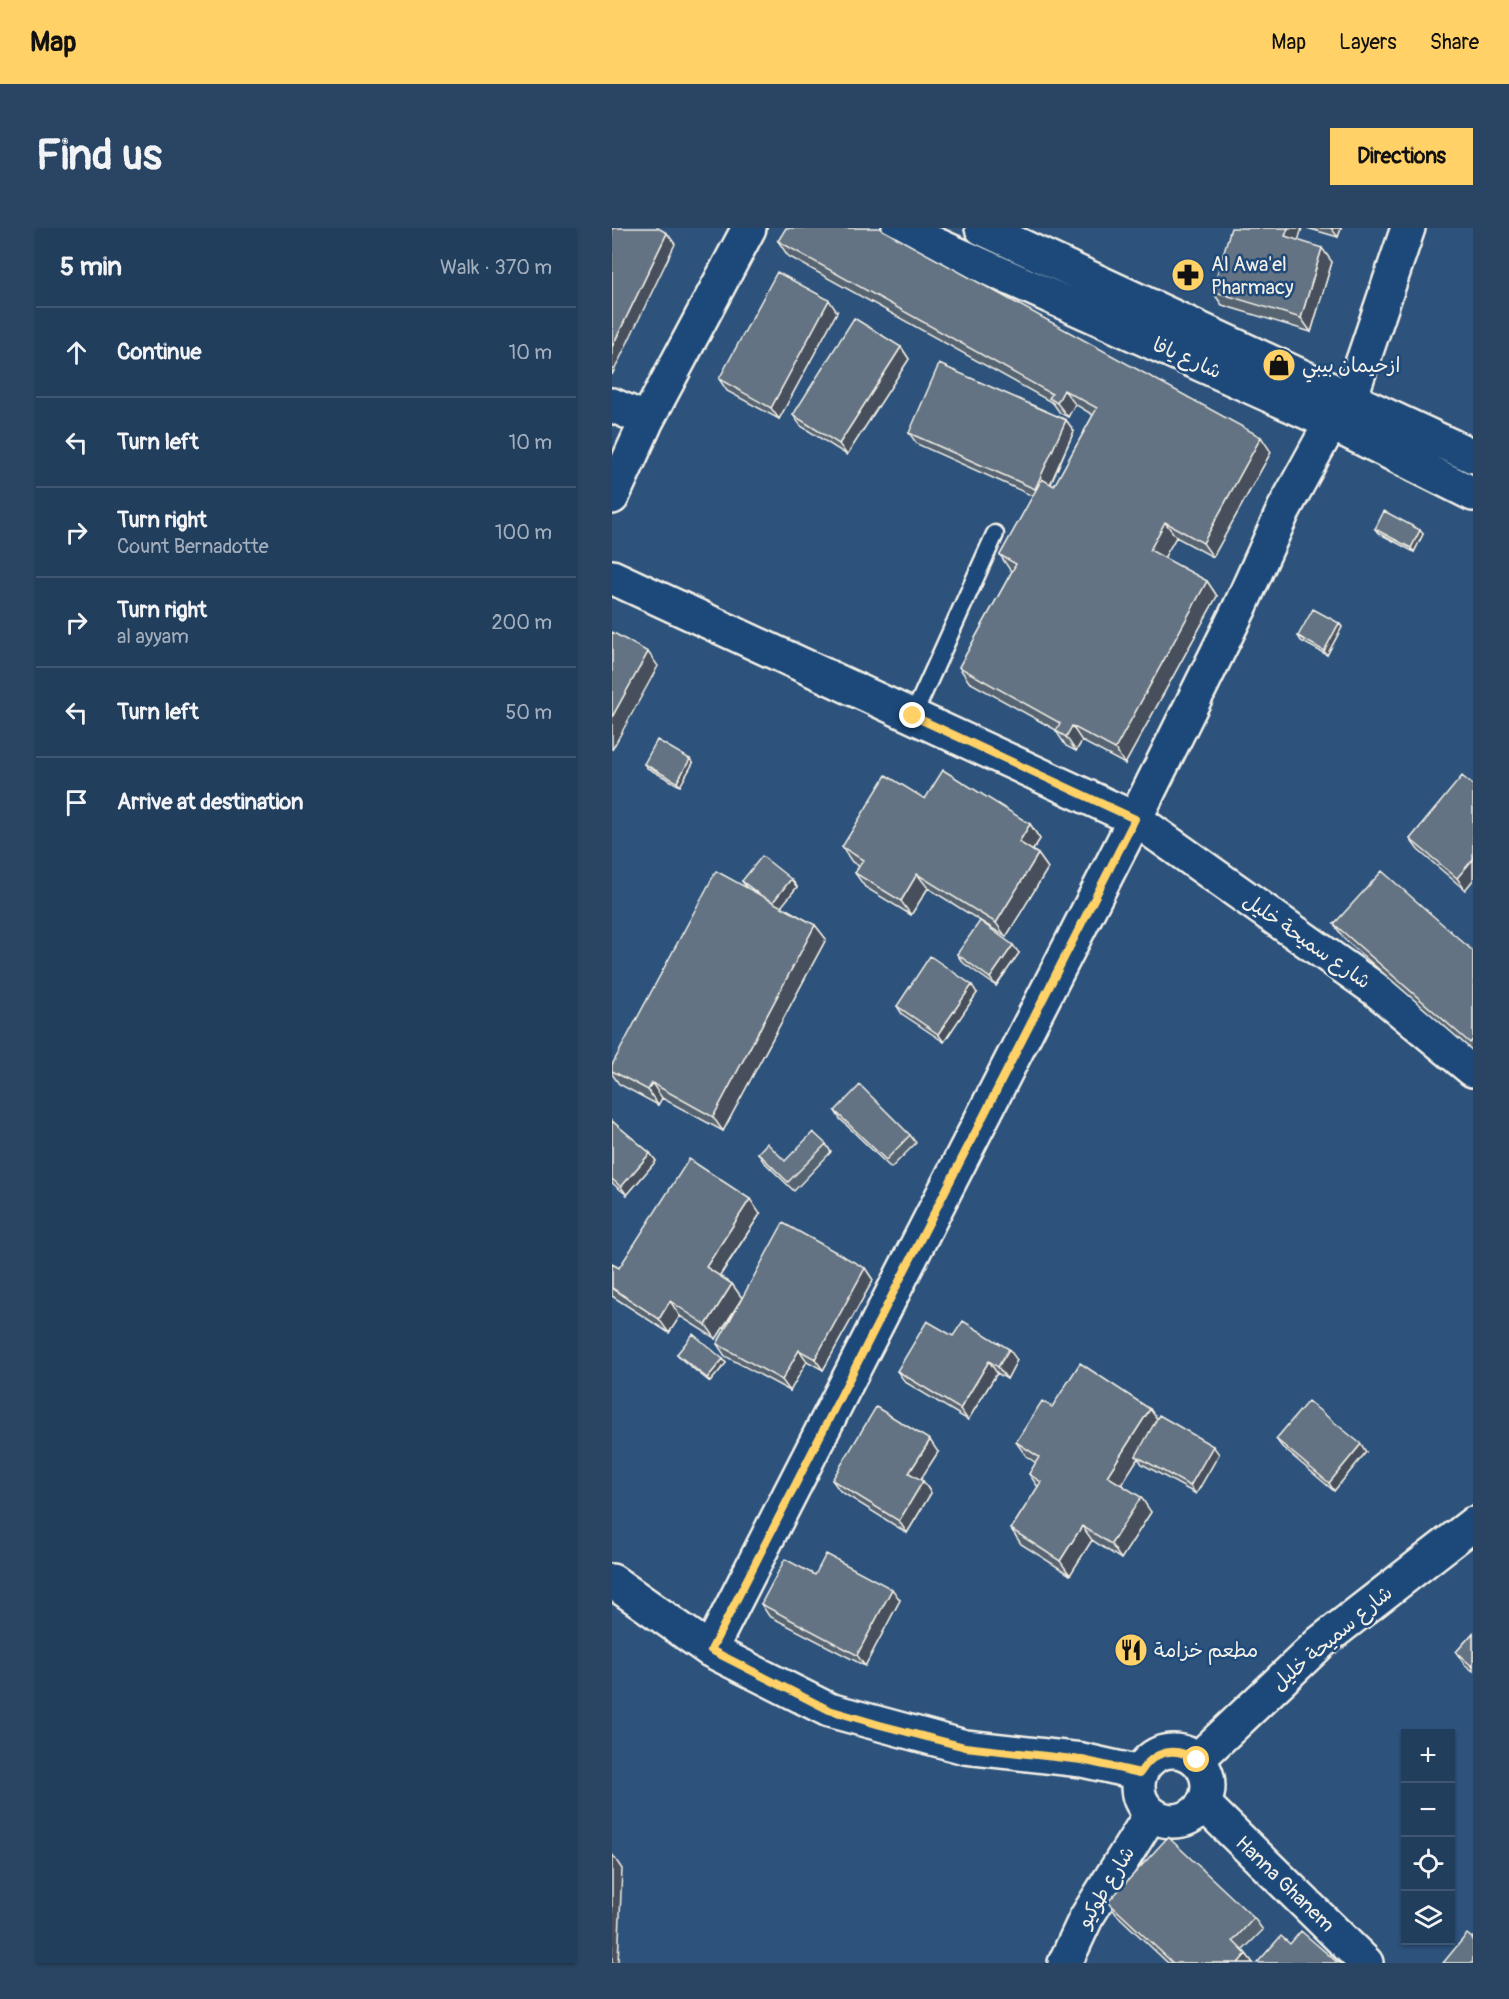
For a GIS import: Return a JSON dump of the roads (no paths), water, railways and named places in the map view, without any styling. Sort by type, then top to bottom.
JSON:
[{"type":"street","points":[[612,497],[647,420],[749,228]]},
{"type":"street","name":"شارع يافا","points":[[899,228],[1340,411],[1473,456]]},
{"type":"street","name":"شارع يافا","points":[[982,228],[1340,411],[1473,494]]},
{"type":"street","points":[[711,1650],[1135,819],[1240,607],[1284,509],[1340,411],[1408,228]]},
{"type":"street","points":[[612,405],[647,420]]},
{"type":"street","name":"شارع سميحة خليل","points":[[612,577],[1135,819],[1375,989],[1473,1070]]},
{"type":"street","name":"شارع سميحة خليل","points":[[1197,1760],[1321,1642],[1473,1524]]},
{"type":"street","points":[[612,1581],[711,1650],[829,1710],[965,1747],[1082,1760],[1140,1773]]},
{"type":"street","points":[[1176,1751],[1188,1754],[1197,1760],[1205,1769],[1209,1780],[1209,1793],[1196,1814],[1186,1820],[1174,1822],[1162,1820],[1151,1814],[1143,1805],[1139,1795],[1140,1773],[1146,1763],[1165,1752],[1176,1751]]},
{"type":"street","name":"Hanna Ghanem","points":[[1204,1804],[1365,1963]]},
{"type":"street","name":"شارع طوكيو","points":[[1065,1963],[1086,1918],[1151,1814]]},
{"type":"lane","points":[[913,716],[995,534]]},
{"type":"place","name":"Al Awa'el Pharmacy","points":[[1188,275]]},
{"type":"place","name":"ازحيمان بيبي","points":[[1279,365]]},
{"type":"place","name":"مطعم خزامة","points":[[1131,1650]]}]
